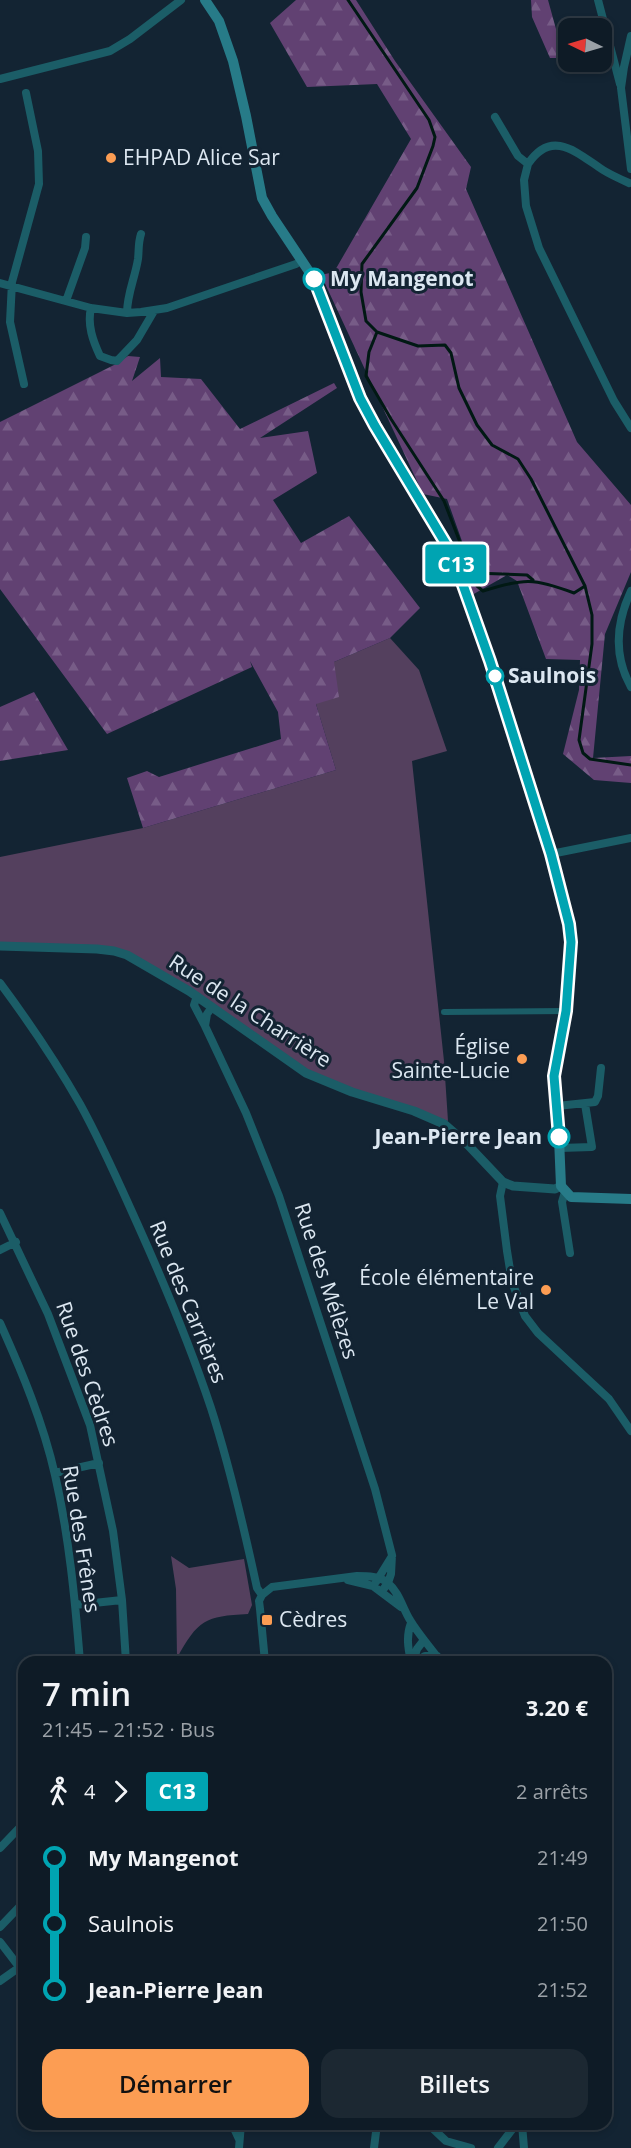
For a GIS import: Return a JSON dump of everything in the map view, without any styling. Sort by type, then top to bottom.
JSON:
[{"type":"main road","points":[[205,0],[219,21],[233,61],[262,198],[314,279],[360,398],[452,554],[490,661],[551,854],[567,914],[571,942],[566,1011],[555,1066],[554,1089],[563,1189],[571,1197],[578,1198],[631,1198]]},
{"type":"street","points":[[0,79],[110,51],[130,39],[181,0]]},
{"type":"street","points":[[598,0],[621,88],[631,170]]},
{"type":"street","points":[[621,88],[631,36]]},
{"type":"street","points":[[24,384],[10,322],[12,286],[39,184],[38,151],[26,93]]},
{"type":"street","points":[[495,117],[518,156],[528,164]]},
{"type":"street","points":[[630,185],[562,145],[544,148],[537,152],[528,164],[524,180],[526,206],[539,248],[614,401],[631,428]]},
{"type":"street","points":[[127,313],[130,287],[138,262],[141,234]]},
{"type":"street","points":[[66,301],[85,248],[86,237]]},
{"type":"street","points":[[0,283],[91,308],[127,313],[154,311],[180,305],[302,260]]},
{"type":"street","points":[[91,308],[89,320],[100,356],[117,361],[137,340],[154,311]]},
{"type":"street","points":[[631,591],[621,616],[618,638],[620,661],[631,687]]},
{"type":"street","points":[[551,854],[631,838]]},
{"type":"street","name":"Rue de la Charrière","points":[[0,946],[114,951],[127,955],[196,996],[306,1073],[352,1092],[414,1111],[444,1124],[467,1144],[503,1182]]},
{"type":"street","name":"Rue des Carrières","points":[[0,982],[48,1050],[81,1106],[109,1161],[182,1327],[210,1406],[234,1491],[257,1588],[262,1595],[259,1601],[264,1656]]},
{"type":"street","name":"Rue des Mélèzes","points":[[196,996],[194,1005],[196,1012],[205,1026],[246,1113],[279,1196],[375,1489],[393,1566],[388,1583],[382,1591]]},
{"type":"street","points":[[205,1026],[207,1014],[212,1007]]},
{"type":"street","points":[[444,1012],[566,1011]]},
{"type":"street","points":[[557,1106],[592,1103],[597,1099],[601,1068]]},
{"type":"street","points":[[560,1148],[592,1147],[585,1104]]},
{"type":"street","points":[[570,1253],[562,1202],[563,1189],[513,1186],[503,1182],[500,1196],[512,1282],[525,1316],[538,1333],[609,1399],[631,1431]]},
{"type":"street","name":"Rue des Cèdres","points":[[0,1213],[16,1242],[48,1314],[90,1425],[112,1531],[122,1600],[126,1656]]},
{"type":"street","points":[[0,1250],[16,1242]]},
{"type":"street","name":"Rue des Frênes","points":[[0,1323],[35,1406],[55,1473],[68,1538],[79,1656]]},
{"type":"street","points":[[55,1473],[99,1463]]},
{"type":"street","points":[[374,1586],[392,1555]]},
{"type":"street","points":[[262,1595],[272,1587],[369,1576],[378,1578],[388,1583],[396,1593],[411,1623],[437,1656]]},
{"type":"street","points":[[341,1579],[374,1586],[402,1608]]},
{"type":"street","points":[[75,1605],[122,1600]]},
{"type":"street","points":[[411,1623],[408,1630],[408,1647],[411,1656]]},
{"type":"street","points":[[415,1656],[424,1640]]},
{"type":"street","points":[[0,1848],[18,1829]]},
{"type":"street","points":[[0,1927],[18,1908]]},
{"type":"street","points":[[0,1942],[18,1962]]},
{"type":"street","points":[[0,1981],[18,1969]]},
{"type":"street","points":[[374,2148],[376,2130]]},
{"type":"street","points":[[434,2130],[446,2141],[471,2148]]},
{"type":"street","points":[[498,2148],[512,2130]]},
{"type":"street","points":[[521,2130],[524,2148]]},
{"type":"street","points":[[504,2140],[522,2134]]},
{"type":"shaded area","points":[[390,638],[419,670],[447,751],[412,761],[444,1061],[448,1121],[320,1079],[127,955],[0,946],[0,857],[143,828],[336,770],[316,704],[334,662]]},
{"type":"shaded area","points":[[171,1556],[189,1568],[244,1559],[252,1605],[248,1614],[222,1616],[204,1622],[191,1635],[177,1656],[176,1589]]},
{"type":"green space","points":[[296,0],[356,0],[395,61],[471,167],[466,189],[577,442],[631,505],[631,572],[605,634],[593,758],[631,756],[631,783],[594,780],[563,754],[579,690],[580,660],[546,659],[517,581],[507,575],[472,595],[459,560],[463,544],[447,499],[423,494],[321,275],[334,272],[411,139],[377,84],[307,87],[270,23]]},
{"type":"green space","points":[[531,0],[548,0],[558,36],[558,58],[550,58],[532,17]]},
{"type":"green space","points":[[128,356],[140,357],[132,381],[160,358],[161,377],[201,379],[240,429],[334,383],[337,388],[260,438],[308,431],[317,473],[273,500],[301,543],[349,516],[420,608],[390,638],[334,662],[339,697],[316,704],[336,770],[143,828],[127,778],[147,771],[159,777],[281,739],[278,712],[250,661],[252,667],[107,734],[0,589],[0,422]]},
{"type":"green space","points":[[34,692],[68,750],[0,761],[0,707]]},
{"type":"waterway","points":[[348,0],[429,120],[435,137],[417,188],[362,264],[361,292],[366,321],[377,332],[418,346],[445,345],[451,353],[459,388],[477,425],[492,445],[518,459],[531,479],[585,586],[592,615],[592,644],[579,740],[583,753],[590,759],[631,765]]},
{"type":"waterway","points":[[377,332],[369,352],[366,376],[444,501],[477,586],[483,591],[519,582],[538,582],[574,593],[585,586]]},
{"type":"waterway","points":[[473,573],[527,575],[533,580]]},
{"type":"bus line","name":"C13","points":[[314,279],[360,398],[452,554],[490,661],[551,854],[565,904],[571,942],[566,1011],[554,1076],[559,1137]]},
{"type":"place","name":"EHPAD Alice Sar","points":[[111,158]]},
{"type":"place","name":"My Mangenot","points":[[314,279]]},
{"type":"place","name":"Saulnois","points":[[495,676]]},
{"type":"place","name":"Église Sainte-Lucie","points":[[522,1059]]},
{"type":"place","name":"Jean-Pierre Jean","points":[[559,1137]]},
{"type":"place","name":"École élémentaire Le Val","points":[[546,1290]]},
{"type":"place","name":"Cèdres","points":[[267,1620]]}]
